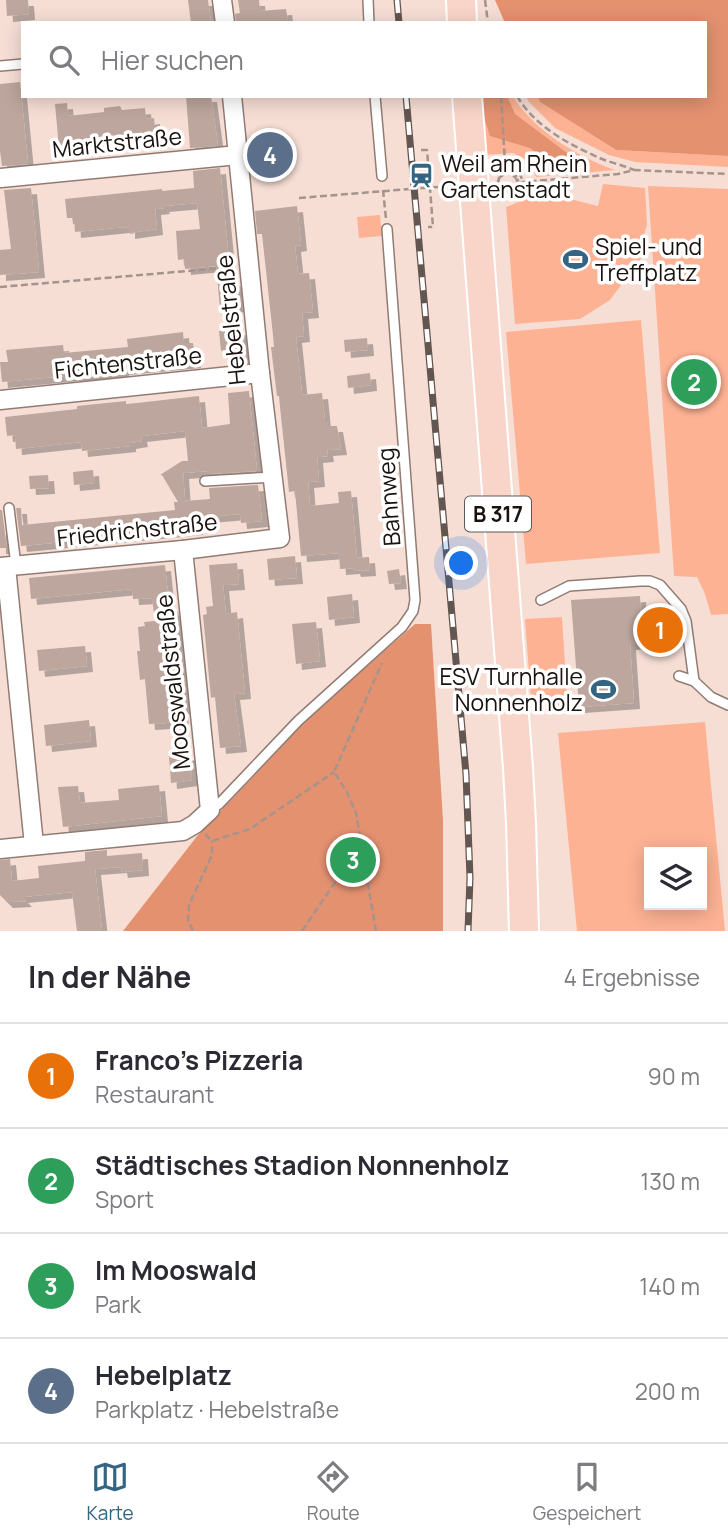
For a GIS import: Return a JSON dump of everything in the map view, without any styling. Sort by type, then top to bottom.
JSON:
[{"type":"main road","points":[[461,0],[462,21]]},
{"type":"main road","name":"B 317","points":[[467,98],[518,768],[524,931]]},
{"type":"street","points":[[222,0],[225,21]]},
{"type":"street","name":"Hebelstraße","points":[[232,98],[280,538]]},
{"type":"street","name":"Marktstraße","points":[[1,178],[238,155]]},
{"type":"street","name":"Fichtenstraße","points":[[0,400],[260,373]]},
{"type":"street","name":"Friedrichstraße","points":[[7,567],[280,538]]},
{"type":"street","name":"Mooswaldstraße","points":[[183,550],[210,810]]},
{"type":"street","points":[[7,567],[34,845]]},
{"type":"street","points":[[0,849],[183,831],[210,810]]},
{"type":"lane","points":[[368,0],[369,21]]},
{"type":"lane","points":[[0,66],[21,64]]},
{"type":"lane","points":[[376,98],[382,176]]},
{"type":"lane","name":"Bahnweg","points":[[210,810],[219,804],[298,721],[402,627],[413,611],[415,600],[387,229]]},
{"type":"lane","points":[[205,481],[273,477]]},
{"type":"lane","points":[[7,567],[9,508]]},
{"type":"lane","points":[[541,600],[569,586],[640,581],[660,585],[681,609],[686,621],[694,681]]},
{"type":"lane","points":[[679,676],[694,681],[711,698],[728,705]]},
{"type":"path","points":[[485,0],[488,21]]},
{"type":"path","points":[[501,98],[505,163],[518,171],[523,182]]},
{"type":"path","points":[[518,98],[547,130],[593,155],[634,170]]},
{"type":"path","points":[[421,150],[427,150],[433,227],[428,227]]},
{"type":"path","points":[[299,198],[410,189],[430,188],[493,183],[498,183],[499,179],[500,177],[502,174],[505,173],[508,172],[512,173],[515,175],[517,178],[518,181],[518,184],[517,186],[515,189],[512,191],[508,192],[504,191],[502,190],[500,188],[499,186],[498,184],[498,181],[500,177],[502,175],[504,173],[506,172],[510,173],[512,173],[515,175],[516,177],[517,179],[518,182],[517,185],[516,188],[514,190],[510,192],[506,192],[503,190],[500,188],[499,186],[498,182],[498,180],[499,179],[501,176],[503,174],[506,173],[509,172],[511,173],[514,174],[516,176],[517,178],[517,180],[518,183],[523,182],[618,174],[634,170],[728,174]]},
{"type":"path","points":[[382,176],[387,229]]},
{"type":"path","points":[[0,287],[249,265]]},
{"type":"path","points":[[212,841],[250,829],[334,772],[386,652],[385,643]]},
{"type":"path","points":[[334,772],[356,813],[376,931]]},
{"type":"path","points":[[193,931],[188,920],[189,905],[212,855],[212,841],[195,824]]},
{"type":"path","points":[[303,931],[361,844]]},
{"type":"shaded area","points":[[495,0],[728,0],[728,156],[616,150],[540,102],[539,98],[707,98],[707,21],[504,21]]},
{"type":"shaded area","points":[[478,98],[514,98],[544,131],[586,158],[615,170],[536,177],[528,161],[513,153],[482,155]]},
{"type":"shaded area","points":[[482,98],[508,98],[515,114],[575,159],[553,166],[530,148],[490,136],[483,114]]},
{"type":"shaded area","points":[[527,98],[539,98],[540,102],[616,150],[728,156],[728,167],[635,162],[609,155],[555,128]]},
{"type":"shaded area","name":"Spiel- und Treffplatz","points":[[603,184],[645,188],[647,225],[639,251],[645,253],[610,300],[580,319],[515,324],[506,207],[520,201],[530,189],[598,206]]},
{"type":"shaded area","points":[[648,186],[728,189],[728,614],[711,615],[697,577],[674,576]]},
{"type":"shaded area","points":[[380,215],[382,236],[359,238],[357,217]]},
{"type":"shaded area","points":[[641,320],[660,553],[526,564],[506,332]]},
{"type":"shaded area","points":[[562,617],[568,711],[532,713],[525,619]]},
{"type":"shaded area","points":[[415,624],[431,624],[443,821],[443,931],[123,931],[198,835],[308,718]]},
{"type":"shaded area","points":[[705,722],[725,931],[577,931],[558,733]]},
{"type":"building","points":[[6,0],[28,0],[29,14],[7,16]]},
{"type":"building","points":[[188,0],[208,0],[211,21],[191,21]]},
{"type":"building","points":[[238,0],[259,0],[260,11],[286,9],[288,21],[236,21],[235,14],[240,13]]},
{"type":"building","points":[[20,82],[28,164],[2,166],[0,84]]},
{"type":"building","points":[[186,98],[211,98],[218,146],[190,148]]},
{"type":"building","points":[[67,103],[68,116],[104,112],[104,108],[120,106],[122,110],[145,108],[146,119],[154,118],[156,138],[59,148],[55,104]]},
{"type":"building","points":[[220,168],[231,281],[237,280],[240,306],[220,308],[216,266],[185,269],[184,259],[178,260],[176,231],[200,229],[197,203],[155,209],[157,229],[129,233],[129,227],[75,232],[74,218],[67,218],[65,199],[194,188],[193,171]]},
{"type":"building","points":[[31,188],[39,272],[0,275],[0,250],[11,249],[4,190]]},
{"type":"building","points":[[297,206],[301,245],[295,246],[298,274],[309,273],[313,312],[302,313],[304,336],[296,337],[302,395],[322,393],[325,422],[328,422],[328,426],[337,426],[341,449],[327,450],[328,456],[317,457],[319,481],[308,482],[310,506],[339,503],[338,492],[351,491],[357,558],[369,557],[370,570],[340,569],[339,553],[301,556],[295,491],[289,492],[271,347],[274,347],[262,234],[257,234],[255,211]]},
{"type":"building","points":[[242,329],[245,357],[225,359],[224,350],[221,351],[219,331]]},
{"type":"building","points":[[183,332],[184,343],[193,343],[195,362],[123,369],[123,372],[2,382],[0,362],[8,362],[6,350],[63,345],[64,353],[128,347],[127,339]]},
{"type":"building","points":[[367,338],[368,350],[345,352],[344,340]]},
{"type":"building","points":[[370,373],[371,385],[348,388],[347,376]]},
{"type":"building","points":[[249,391],[257,471],[183,473],[185,501],[210,499],[209,488],[258,485],[262,521],[241,523],[240,514],[196,518],[197,529],[21,546],[16,508],[21,508],[22,525],[175,510],[174,502],[178,502],[160,475],[182,461],[188,461],[185,431],[141,436],[142,441],[130,443],[130,446],[82,451],[81,442],[16,449],[15,435],[7,436],[5,417],[77,409],[77,406],[199,396],[202,428],[230,424],[228,393]]},
{"type":"building","points":[[93,470],[94,483],[74,485],[73,472]]},
{"type":"building","points":[[48,475],[49,488],[30,489],[29,476]]},
{"type":"building","points":[[2,510],[7,548],[0,548]]},
{"type":"building","points":[[295,556],[297,578],[269,580],[267,559]]},
{"type":"building","points":[[237,563],[239,584],[223,585],[226,614],[237,612],[245,693],[234,694],[241,746],[220,748],[215,697],[211,698],[203,615],[207,614],[206,607],[213,606],[209,565]]},
{"type":"building","points":[[165,565],[169,605],[175,610],[185,708],[182,708],[183,722],[149,724],[145,679],[140,680],[137,651],[140,651],[138,627],[145,626],[144,622],[155,621],[152,598],[133,599],[132,589],[31,599],[29,578]]},
{"type":"building","points":[[399,569],[401,583],[389,584],[387,571]]},
{"type":"building","points":[[352,594],[354,617],[329,620],[327,597]]},
{"type":"building","points":[[640,596],[641,618],[676,615],[678,639],[630,644],[634,703],[579,707],[571,600]]},
{"type":"building","points":[[316,622],[320,661],[296,664],[292,624]]},
{"type":"building","points":[[85,646],[87,666],[39,671],[37,650]]},
{"type":"building","points":[[89,720],[91,741],[46,746],[44,725]]},
{"type":"building","points":[[190,754],[192,780],[171,783],[169,756]]},
{"type":"building","points":[[159,785],[162,816],[63,827],[58,787],[78,786],[80,803],[119,800],[118,789]]},
{"type":"building","points":[[107,850],[107,856],[142,853],[143,870],[122,872],[121,867],[95,869],[102,931],[77,931],[72,892],[22,897],[26,901],[7,902],[0,895],[0,860],[10,859],[12,881],[39,878],[38,866],[85,861],[85,852]]},
{"type":"railway","points":[[397,0],[399,21]]},
{"type":"railway","points":[[406,98],[466,774],[470,878],[468,931]]},
{"type":"place","name":"Hebelplatz","points":[[270,155]]},
{"type":"place","name":"Weil am Rhein Gartenstadt","points":[[421,176]]},
{"type":"place","name":"Spiel- und Treffplatz","points":[[575,259]]},
{"type":"place","name":"Städtisches Stadion Nonnenholz","points":[[694,382]]},
{"type":"place","name":"Franco's Pizzeria","points":[[660,630]]},
{"type":"place","name":"ESV Turnhalle Nonnenholz","points":[[603,689]]},
{"type":"place","name":"Im Mooswald","points":[[353,860]]}]
